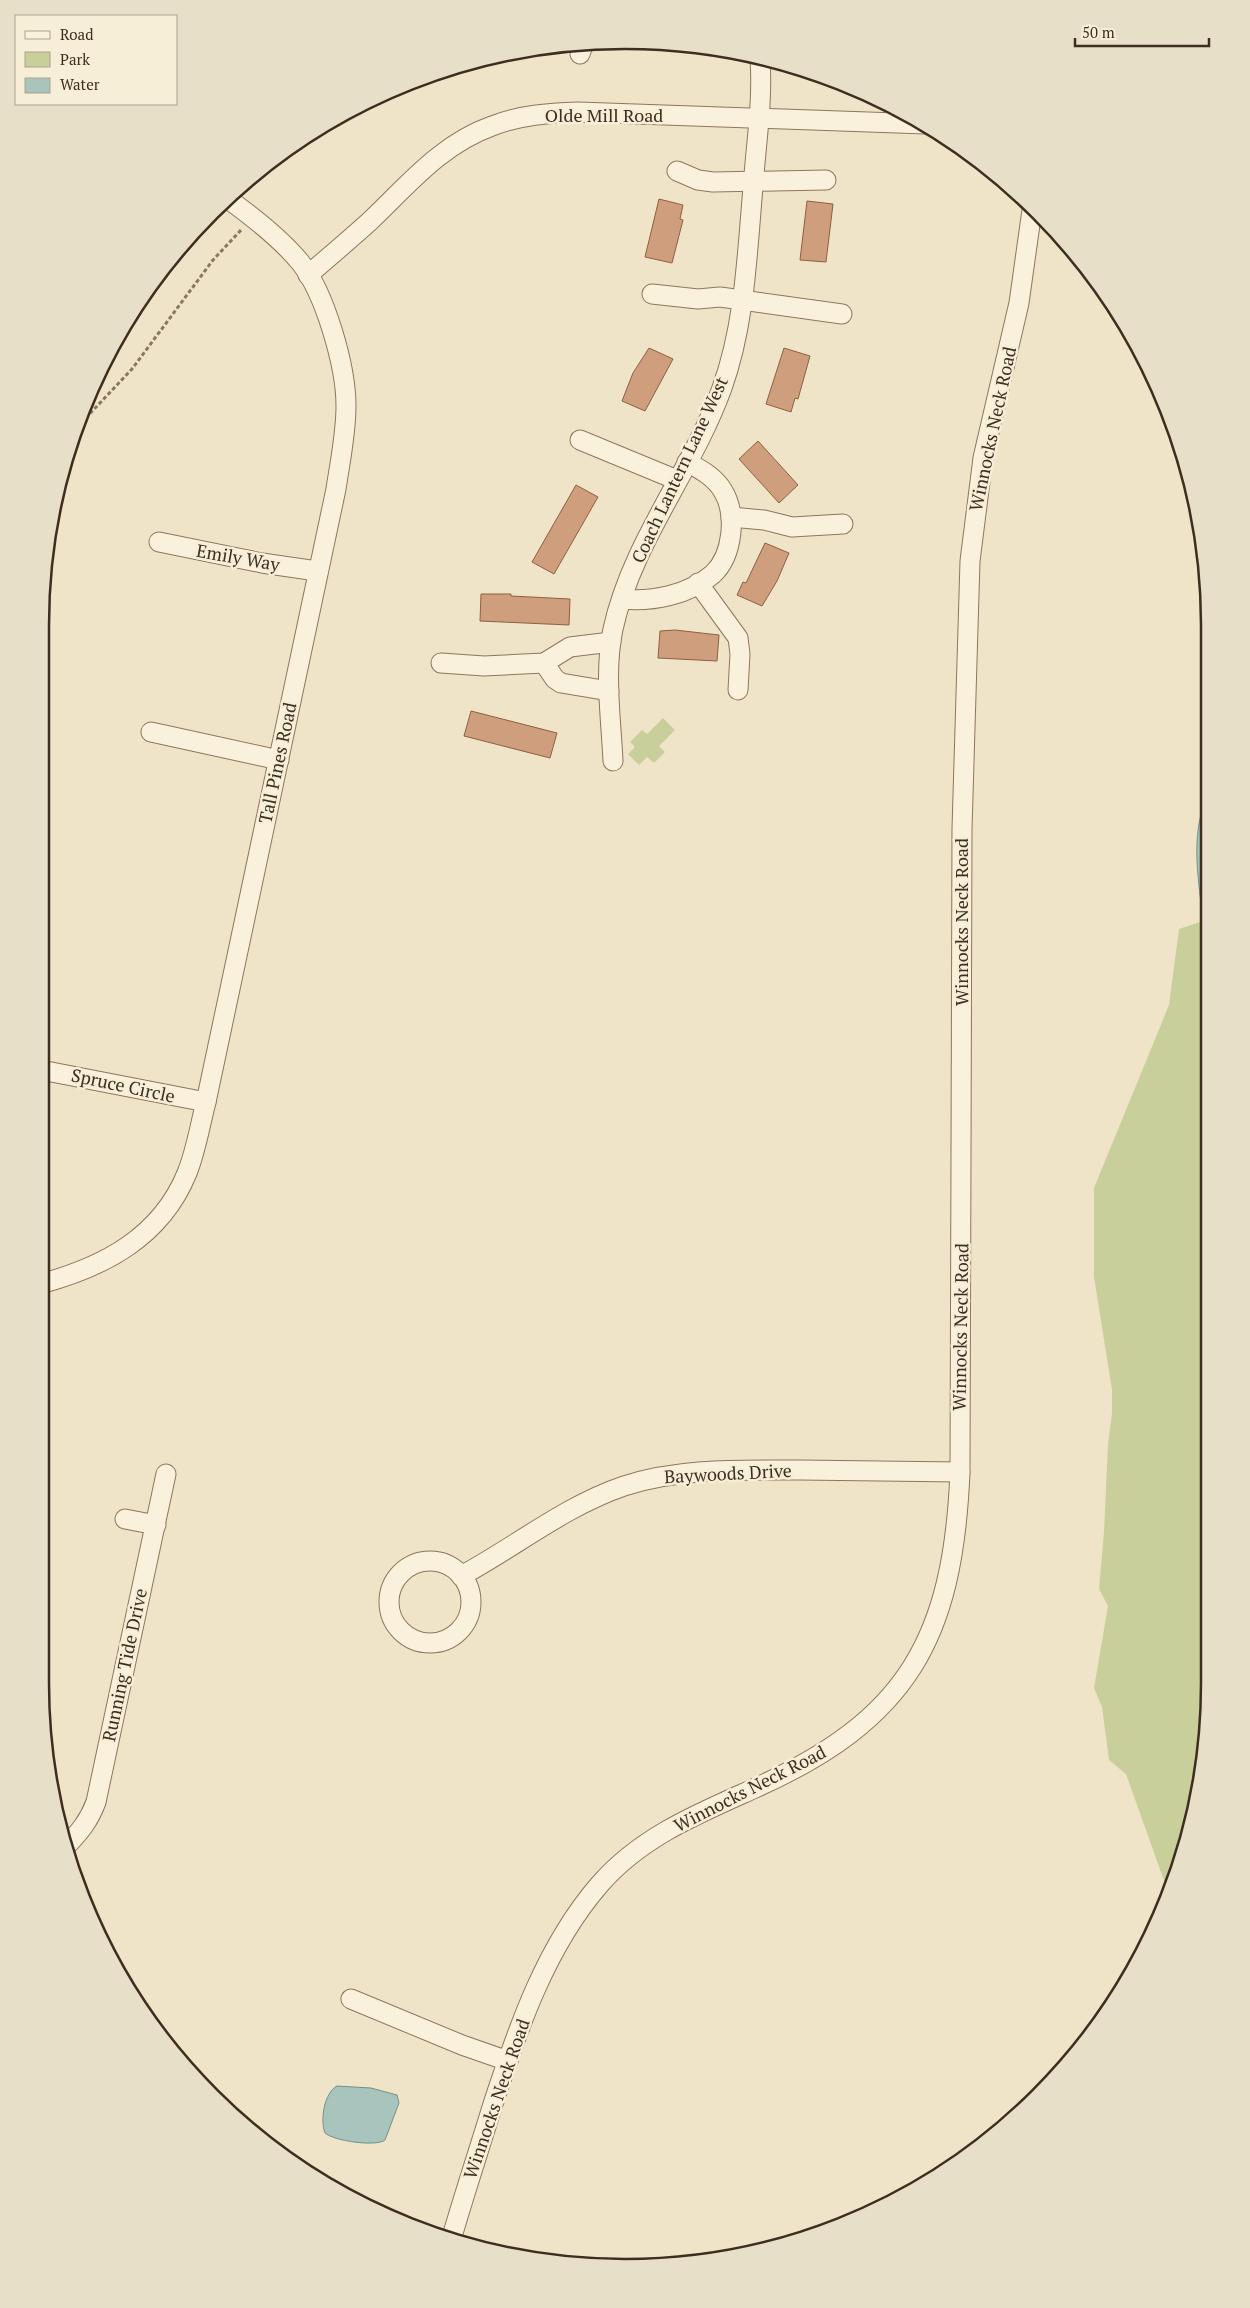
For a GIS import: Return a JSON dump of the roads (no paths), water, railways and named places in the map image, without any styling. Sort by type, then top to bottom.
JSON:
[{"type":"street","name":"Coach Lantern Lane West","points":[[613,761],[609,690],[611,642],[622,599],[647,538],[713,409],[734,349],[742,300],[759,118],[760,65]]},
{"type":"street","name":"Olde Mill Road","points":[[308,274],[341,247],[438,156],[462,140],[490,126],[521,118],[578,112],[908,123]]},
{"type":"street","points":[[677,171],[698,180],[714,182],[826,180]]},
{"type":"street","name":"Tall Pines Road","points":[[49,1282],[76,1274],[107,1260],[128,1247],[162,1215],[180,1190],[188,1170],[206,1102],[300,666],[317,571],[336,489],[345,426],[346,404],[342,367],[335,340],[308,274],[292,253],[233,203]]},
{"type":"street","name":"Winnocks Neck Road","points":[[453,2233],[508,2061],[534,1993],[555,1952],[584,1904],[613,1871],[635,1852],[683,1821],[819,1756],[868,1721],[897,1689],[920,1654],[941,1605],[954,1551],[960,1472],[962,829],[970,561],[983,458],[1018,303],[1031,217]]},
{"type":"street","points":[[652,294],[698,299],[742,300],[842,314]]},
{"type":"street","points":[[580,440],[677,480]]},
{"type":"street","points":[[622,599],[660,598],[698,583],[714,573],[722,562],[728,544],[731,517],[723,489],[707,474],[687,462]]},
{"type":"street","points":[[731,517],[792,527],[843,524]]},
{"type":"street","name":"Emily Way","points":[[159,542],[233,558],[317,571]]},
{"type":"street","points":[[698,583],[738,638],[740,654],[738,690]]},
{"type":"street","points":[[441,664],[484,666],[544,664],[570,647],[611,642]]},
{"type":"street","points":[[544,664],[555,679],[561,682],[609,690]]},
{"type":"street","points":[[151,732],[279,760]]},
{"type":"street","name":"Spruce Circle","points":[[49,1072],[206,1102]]},
{"type":"street","name":"Baywoods Drive","points":[[462,1576],[588,1501],[623,1486],[662,1476],[688,1472],[761,1470],[960,1472]]},
{"type":"street","name":"Running Tide Drive","points":[[71,1841],[83,1829],[91,1817],[96,1802],[166,1474]]},
{"type":"street","points":[[125,1519],[156,1525]]},
{"type":"street","points":[[431,1562],[451,1567],[462,1576],[468,1588],[471,1601],[466,1621],[458,1632],[440,1642],[426,1642],[413,1639],[397,1626],[390,1606],[391,1593],[396,1580],[406,1570],[418,1564],[431,1562]]},
{"type":"street","points":[[351,1999],[462,2045],[508,2061]]},
{"type":"water","points":[[1201,814],[1201,901],[1197,860],[1198,829]]},
{"type":"water","points":[[337,2086],[371,2088],[397,2095],[399,2103],[385,2140],[373,2143],[355,2142],[325,2133],[323,2121],[324,2107],[329,2094]]}]
